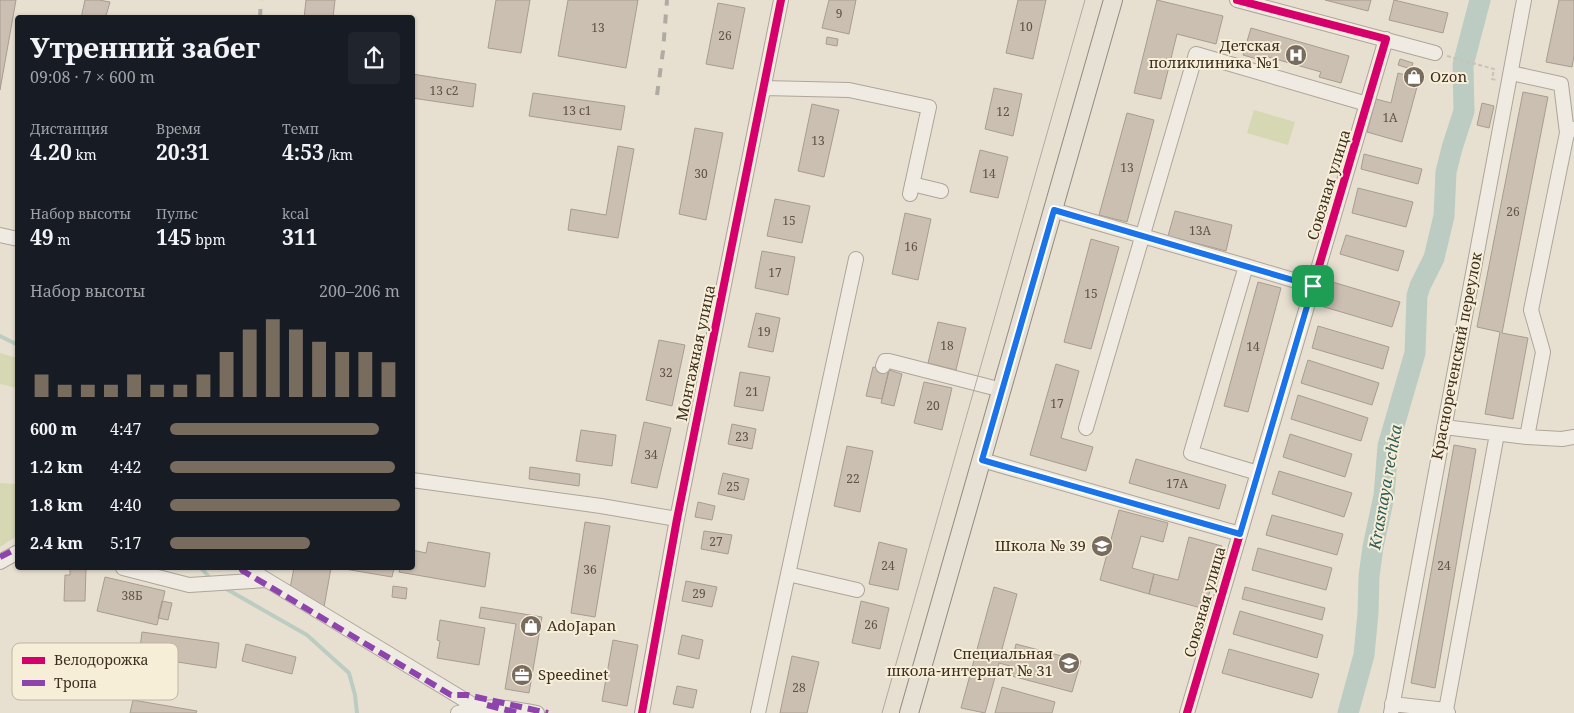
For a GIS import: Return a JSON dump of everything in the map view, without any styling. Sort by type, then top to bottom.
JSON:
[{"type":"main road","points":[[910,713],[1113,0]]},
{"type":"street","name":"Монтажная улица","points":[[642,713],[676,519],[781,0]]},
{"type":"street","points":[[1237,0],[1441,54]]},
{"type":"street","name":"Краснореченский переулок","points":[[1391,708],[1524,0]]},
{"type":"street","name":"Союзная улица","points":[[1187,713],[1386,39]]},
{"type":"street","points":[[1086,428],[1196,54],[1367,104]]},
{"type":"street","points":[[1509,79],[1567,84],[1570,131],[1531,310],[1543,352],[1527,437]]},
{"type":"street","points":[[764,88],[850,90],[930,107],[911,189],[940,191]]},
{"type":"street","points":[[1054,210],[1313,286]]},
{"type":"street","points":[[0,235],[15,238]]},
{"type":"street","points":[[758,713],[856,259]]},
{"type":"street","points":[[1246,266],[1191,453],[1258,473]]},
{"type":"street","points":[[883,366],[885,361],[889,361],[1002,390]]},
{"type":"street","points":[[1444,428],[1527,437],[1562,439],[1574,437]]},
{"type":"street","points":[[1391,708],[1447,711],[1497,434]]},
{"type":"street","points":[[982,460],[1240,534]]},
{"type":"street","points":[[415,480],[601,506],[676,519]]},
{"type":"street","points":[[0,562],[15,554]]},
{"type":"street","points":[[130,570],[189,585],[266,580]]},
{"type":"street","points":[[250,570],[478,708]]},
{"type":"street","points":[[788,574],[857,590]]},
{"type":"street","points":[[458,713],[497,706],[536,713]]},
{"type":"path","points":[[1441,54],[1494,69],[1492,79],[1509,79]]},
{"type":"green space","points":[[1254,110],[1295,122],[1288,145],[1247,133]]},
{"type":"green space","points":[[0,353],[15,357],[15,388],[0,384]]},
{"type":"green space","points":[[0,483],[15,484],[15,537],[0,547]]},
{"type":"building","points":[[0,0],[16,0],[0,90]]},
{"type":"building","points":[[85,0],[110,2],[106,15],[82,15]]},
{"type":"building","points":[[306,0],[335,0],[333,15],[304,15]]},
{"type":"building","points":[[496,0],[530,0],[521,53],[488,48]]},
{"type":"building","points":[[568,0],[638,0],[626,68],[558,56]]},
{"type":"building","points":[[829,0],[856,0],[849,34],[822,28]]},
{"type":"building","points":[[1018,0],[1046,0],[1033,59],[1006,53]]},
{"type":"building","points":[[1157,0],[1223,16],[1216,44],[1177,34],[1161,99],[1134,93]]},
{"type":"building","points":[[1325,0],[1371,0],[1368,11]]},
{"type":"building","points":[[1394,0],[1448,13],[1443,33],[1389,20]]},
{"type":"building","points":[[1559,0],[1574,0],[1574,56],[1572,67],[1546,62]]},
{"type":"building","points":[[718,3],[745,8],[733,69],[706,64]]},
{"type":"building","name":"Детская поликлиника №1","points":[[1251,28],[1349,56],[1341,83],[1319,77],[1321,72],[1265,56],[1264,61],[1243,55]]},
{"type":"building","points":[[827,37],[838,39],[837,46],[826,44]]},
{"type":"building","points":[[1400,59],[1413,63],[1411,69],[1398,65]]},
{"type":"building","points":[[1398,73],[1409,76],[1410,73],[1420,76],[1402,142],[1367,132],[1376,99],[1391,103]]},
{"type":"building","points":[[415,74],[476,84],[473,107],[415,98]]},
{"type":"building","points":[[994,88],[1022,94],[1013,136],[985,129]]},
{"type":"building","points":[[1523,92],[1548,97],[1502,333],[1528,338],[1513,419],[1485,414],[1500,332],[1477,327]]},
{"type":"building","points":[[533,93],[625,106],[621,130],[529,116]]},
{"type":"building","points":[[1482,103],[1494,106],[1489,128],[1477,125]]},
{"type":"building","points":[[812,104],[839,110],[824,177],[798,171]]},
{"type":"building","points":[[1127,113],[1154,120],[1127,222],[1099,215]]},
{"type":"building","points":[[695,128],[723,133],[706,220],[679,214]]},
{"type":"building","points":[[618,146],[634,149],[618,238],[568,230],[571,209],[606,215]]},
{"type":"building","points":[[980,150],[1008,157],[998,198],[970,192]]},
{"type":"building","points":[[1364,154],[1422,169],[1418,184],[1361,169]]},
{"type":"building","points":[[1358,188],[1413,202],[1406,227],[1352,213]]},
{"type":"building","points":[[775,199],[810,206],[802,243],[767,236]]},
{"type":"building","points":[[1175,211],[1232,225],[1226,251],[1168,236]]},
{"type":"building","points":[[905,213],[931,219],[918,280],[892,274]]},
{"type":"building","points":[[1346,235],[1404,251],[1398,271],[1340,254]]},
{"type":"building","points":[[1091,239],[1119,247],[1091,349],[1064,342]]},
{"type":"building","points":[[762,251],[795,257],[788,295],[755,288]]},
{"type":"building","points":[[1329,281],[1400,302],[1392,327],[1321,306]]},
{"type":"building","points":[[1258,282],[1281,288],[1248,412],[1224,406]]},
{"type":"building","points":[[756,313],[780,318],[773,352],[748,347]]},
{"type":"building","points":[[938,322],[966,328],[956,370],[928,363]]},
{"type":"building","points":[[1318,326],[1389,347],[1383,369],[1312,348]]},
{"type":"building","points":[[659,340],[685,345],[672,406],[646,400]]},
{"type":"building","points":[[1308,360],[1379,383],[1372,405],[1301,383]]},
{"type":"building","points":[[1056,364],[1079,371],[1061,438],[1093,447],[1086,471],[1030,455]]},
{"type":"building","points":[[873,367],[889,370],[882,399],[866,396]]},
{"type":"building","points":[[889,370],[902,374],[894,406],[881,403]]},
{"type":"building","points":[[740,372],[770,377],[763,411],[734,406]]},
{"type":"building","points":[[924,382],[952,388],[942,430],[914,423]]},
{"type":"building","points":[[1298,395],[1368,418],[1361,441],[1291,419]]},
{"type":"building","points":[[644,422],[671,428],[657,488],[631,483]]},
{"type":"building","points":[[732,424],[756,429],[752,449],[728,444]]},
{"type":"building","points":[[581,430],[616,435],[612,466],[576,461]]},
{"type":"building","points":[[1290,434],[1352,454],[1345,477],[1283,457]]},
{"type":"building","points":[[1454,445],[1476,449],[1435,688],[1411,683]]},
{"type":"building","points":[[847,446],[873,451],[860,512],[834,506]]},
{"type":"building","points":[[1136,459],[1226,485],[1219,509],[1129,483]]},
{"type":"building","points":[[530,467],[580,474],[579,486],[529,479]]},
{"type":"building","points":[[1279,471],[1352,493],[1344,517],[1272,494]]},
{"type":"building","points":[[723,473],[749,479],[744,500],[718,494]]},
{"type":"building","points":[[698,502],[715,506],[712,520],[695,517]]},
{"type":"building","points":[[1119,510],[1168,523],[1163,542],[1141,536],[1132,568],[1154,574],[1149,594],[1100,580]]},
{"type":"building","points":[[1272,515],[1343,534],[1337,555],[1266,535]]},
{"type":"building","points":[[585,522],[610,526],[595,617],[571,613]]},
{"type":"building","points":[[704,531],[732,535],[728,554],[701,549]]},
{"type":"building","points":[[1189,537],[1222,546],[1205,609],[1149,594],[1154,574],[1178,580]]},
{"type":"building","points":[[428,542],[490,553],[485,587],[399,572],[400,570],[415,570],[415,551],[426,553]]},
{"type":"building","points":[[879,542],[907,549],[898,590],[869,584]]},
{"type":"building","points":[[1258,548],[1332,568],[1326,590],[1252,570]]},
{"type":"building","points":[[70,570],[86,570],[85,601],[64,601],[65,575],[70,575]]},
{"type":"building","points":[[294,570],[331,570],[324,607],[290,588]]},
{"type":"building","points":[[351,570],[394,570],[392,577]]},
{"type":"building","points":[[105,577],[165,591],[157,625],[97,611]]},
{"type":"building","points":[[686,581],[717,587],[712,607],[682,601]]},
{"type":"building","points":[[393,586],[407,588],[406,599],[392,597]]},
{"type":"building","points":[[994,587],[1017,594],[1002,649],[1014,652],[1016,644],[1081,661],[1072,692],[1008,675],[1010,666],[999,663],[985,713],[961,708]]},
{"type":"building","points":[[1245,587],[1325,608],[1322,620],[1242,599]]},
{"type":"building","points":[[162,601],[172,603],[168,620],[158,618]]},
{"type":"building","points":[[861,601],[889,608],[880,649],[852,643]]},
{"type":"building","points":[[481,607],[542,617],[529,693],[505,689],[516,624],[479,618]]},
{"type":"building","points":[[1240,611],[1323,635],[1317,658],[1233,634]]},
{"type":"building","points":[[440,620],[485,628],[479,665],[437,658],[440,641],[437,640]]},
{"type":"building","points":[[142,632],[219,643],[216,668],[178,662],[178,643],[141,643]]},
{"type":"building","points":[[682,635],[703,640],[699,659],[678,654]]},
{"type":"building","points":[[613,640],[638,645],[627,706],[602,701]]},
{"type":"building","points":[[246,644],[296,657],[292,674],[242,661]]},
{"type":"building","points":[[1229,649],[1319,674],[1312,698],[1222,673]]},
{"type":"building","points":[[792,656],[819,662],[807,713],[780,713]]},
{"type":"building","points":[[677,686],[697,690],[693,708],[673,704]]},
{"type":"building","points":[[1002,687],[1055,702],[1052,713],[995,713]]},
{"type":"building","points":[[133,700],[197,711],[196,713],[130,713]]},
{"type":"waterway","name":"Krasnaya rechka","points":[[1348,713],[1364,655],[1369,576],[1384,496],[1388,446],[1415,353],[1417,296],[1434,258],[1444,216],[1446,172],[1464,111],[1463,65],[1480,0]]},
{"type":"waterway","points":[[0,336],[15,344]]},
{"type":"waterway","points":[[203,570],[211,579]]},
{"type":"waterway","points":[[223,587],[307,635],[349,673],[355,695],[357,713]]},
{"type":"tram line","points":[[882,713],[1085,0]]},
{"type":"railway","points":[[260,15],[261,0]]},
{"type":"railway","points":[[657,95],[667,0]]},
{"type":"marked path","points":[[0,557],[15,550]]},
{"type":"marked path","points":[[242,570],[451,695],[467,695],[548,713]]},
{"type":"marked path","points":[[487,705],[518,713]]},
{"type":"cycle path","points":[[642,713],[677,519],[781,0]]},
{"type":"cycle path","points":[[1187,713],[1386,39],[1237,0]]},
{"type":"place","name":"Детская поликлиника №1","points":[[1296,55]]},
{"type":"place","name":"Ozon","points":[[1414,77]]},
{"type":"place","name":"Школа № 39","points":[[1102,546]]},
{"type":"place","name":"AdoJapan","points":[[531,626]]},
{"type":"place","name":"Специальная школа-интернат № 31","points":[[1069,663]]},
{"type":"place","name":"Speedinet","points":[[522,675]]},
{"type":"route","points":[[1054,210],[1313,286],[1240,534],[982,460],[1054,210]]}]
